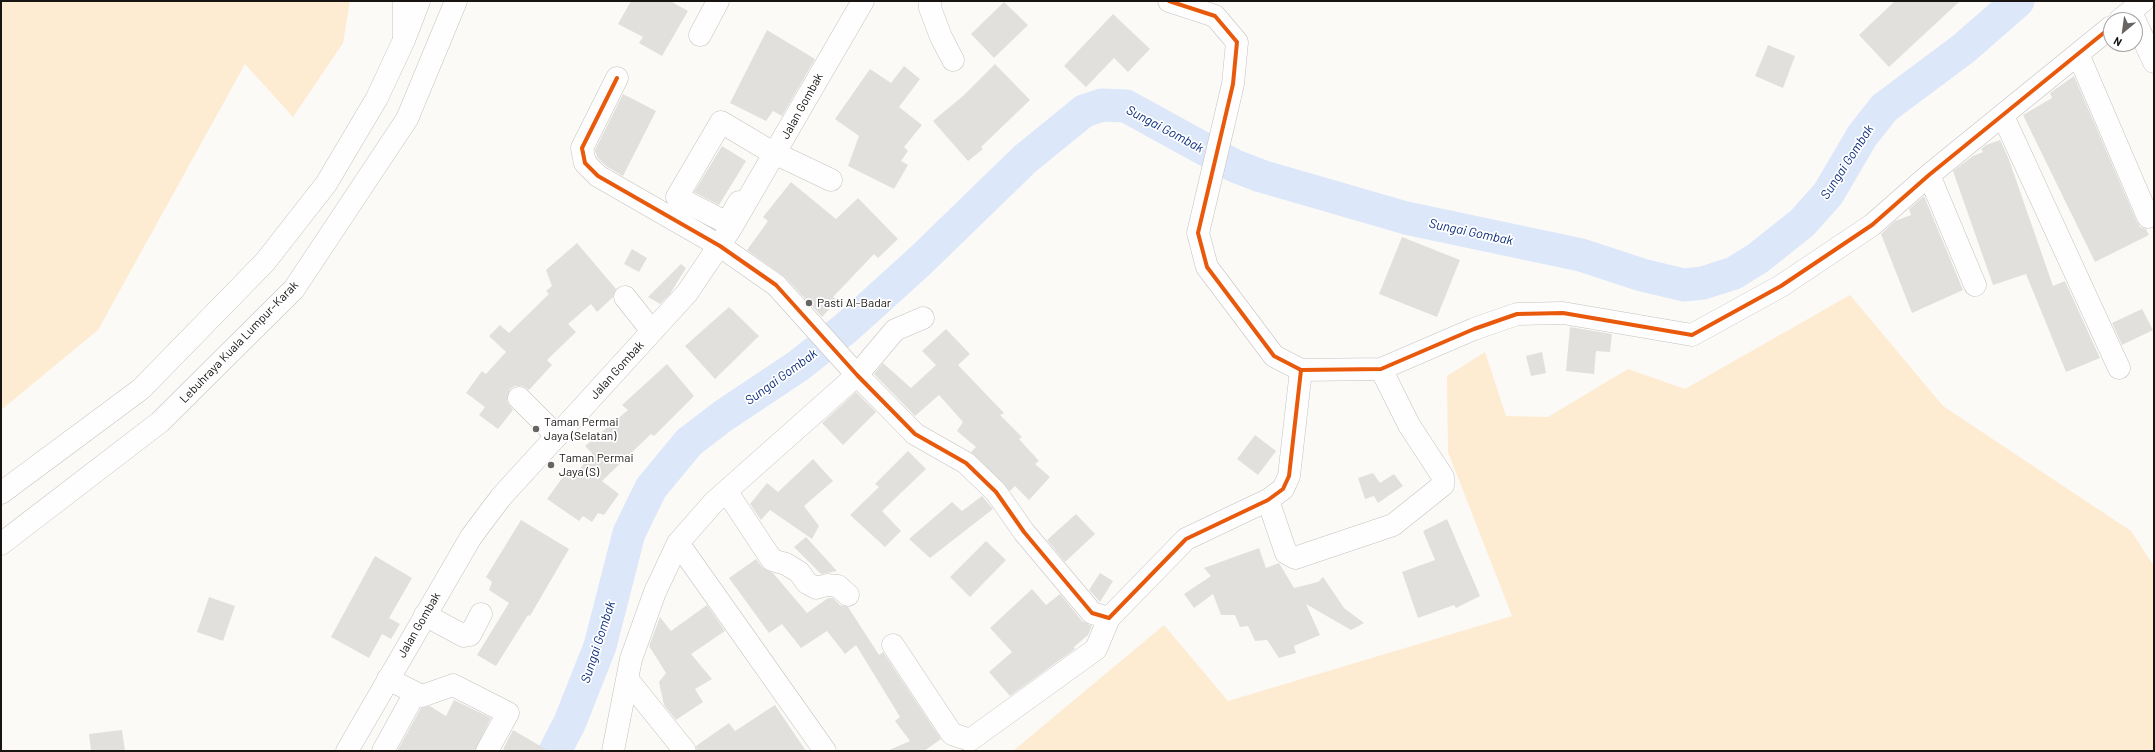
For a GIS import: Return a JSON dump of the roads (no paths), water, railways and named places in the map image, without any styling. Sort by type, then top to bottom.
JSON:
[{"type":"main road","points":[[404,1],[404,40]]},
{"type":"main road","points":[[1,493],[140,389],[265,262],[326,184],[377,98],[404,40],[419,1]]},
{"type":"main road","name":"Lebuhraya Kuala Lumpur–Karak","points":[[1,544],[160,422],[294,289],[408,119],[456,1]]},
{"type":"main road","points":[[700,34],[718,1]]},
{"type":"main road","name":"Jalan Gombak","points":[[347,751],[471,537],[501,497],[687,293],[720,246],[772,151],[863,1]]},
{"type":"main road","points":[[930,1],[930,8],[941,37],[953,60]]},
{"type":"main road","points":[[1169,1],[1218,9],[1237,42],[1234,84],[1198,233],[1206,267],[1236,309],[1274,356],[1301,370],[1381,370],[1474,329],[1517,314],[1563,313],[1692,335],[1781,286],[1866,230],[1929,175],[2103,34]]},
{"type":"main road","points":[[2143,38],[2154,62]]},
{"type":"main road","points":[[2078,54],[2148,217]]},
{"type":"main road","points":[[617,78],[582,148],[585,163],[598,176],[720,246],[776,286],[857,375],[915,434],[966,463],[996,492],[1024,532],[1092,613],[1109,618]]},
{"type":"main road","points":[[2003,116],[2119,368]]},
{"type":"main road","points":[[772,151],[727,223],[677,197],[721,122],[772,151],[831,180]]},
{"type":"main road","points":[[1929,175],[1975,285]]},
{"type":"main road","points":[[624,297],[652,331]]},
{"type":"main road","points":[[613,751],[631,659],[655,592],[678,544],[714,502],[857,375],[895,330],[923,318]]},
{"type":"main road","points":[[893,645],[952,734],[970,740],[1096,649],[1109,618],[1186,539],[1268,500],[1283,489],[1289,476],[1301,370]]},
{"type":"main road","points":[[1268,500],[1286,553],[1295,558],[1393,525],[1443,485],[1443,477],[1409,425],[1381,370]]},
{"type":"main road","points":[[519,398],[557,436]]},
{"type":"main road","points":[[727,492],[772,560],[786,564],[799,572],[807,582],[816,588],[827,585],[838,586],[848,595]]},
{"type":"main road","points":[[678,544],[826,751]]},
{"type":"main road","points":[[425,616],[464,636],[470,635],[481,614]]},
{"type":"main road","points":[[388,679],[422,696],[452,685],[508,713],[487,751]]},
{"type":"main road","points":[[627,679],[685,751]]},
{"type":"main road","points":[[383,751],[415,693]]},
{"type":"waterway","name":"Sungai Gombak","points":[[555,751],[570,722],[600,646],[629,533],[651,488],[689,442],[723,416],[798,366],[846,328],[920,261],[1025,159],[1084,111],[1102,105],[1126,106],[1235,166],[1261,176],[1406,218],[1581,255],[1642,275],[1684,285],[1703,283],[1734,273],[1758,258],[1802,223],[1828,194],[1862,136],[1884,108],[1963,49],[2018,1]]},
{"type":"place","name":"Pasti Al-Badar","points":[[809,303]]},
{"type":"place","name":"Taman Permai Jaya (Selatan)","points":[[536,429]]},
{"type":"place","name":"Taman Permai Jaya (S)","points":[[551,465]]}]
